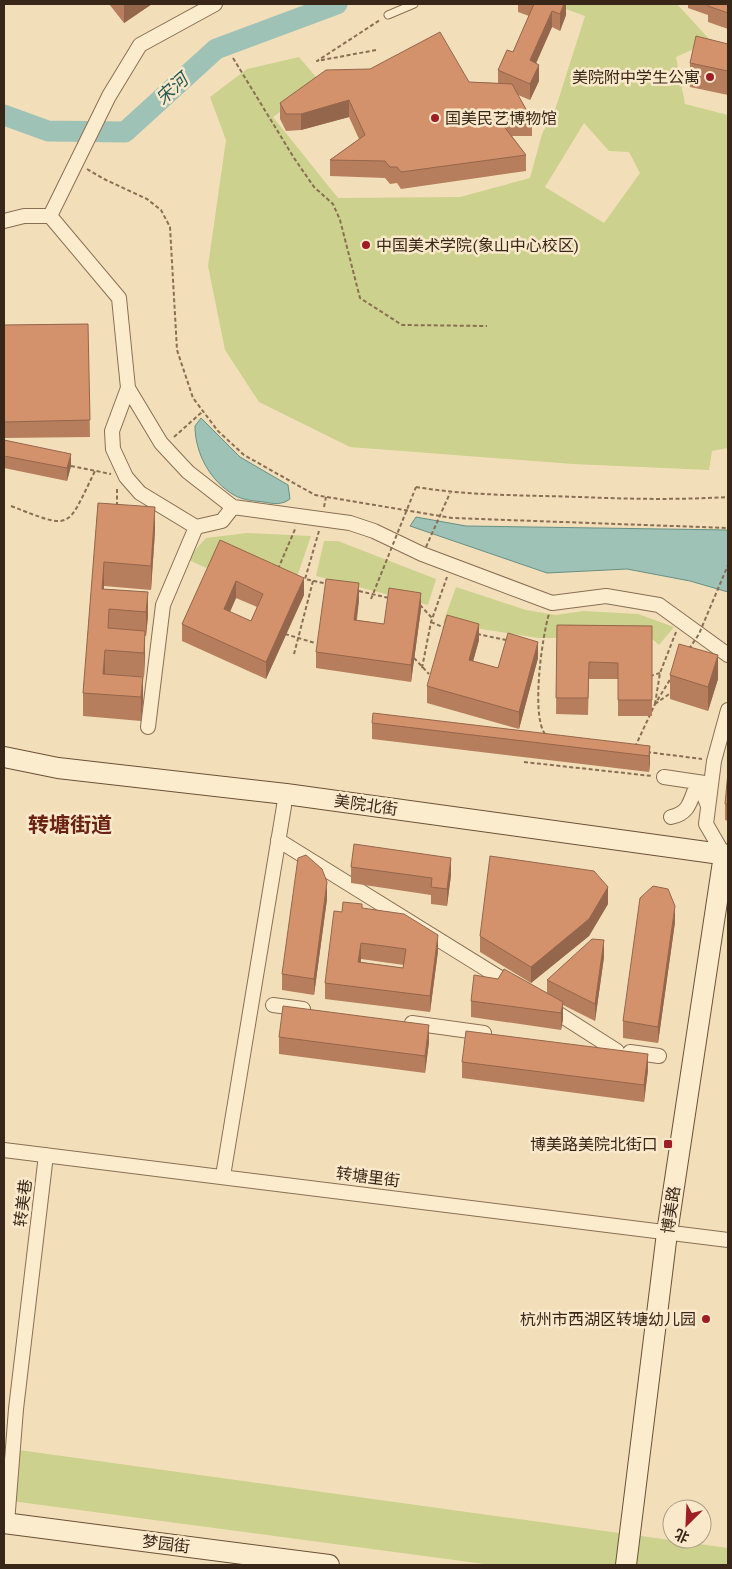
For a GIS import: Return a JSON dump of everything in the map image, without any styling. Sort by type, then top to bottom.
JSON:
[{"type":"street","points":[[50,216],[109,96],[140,45],[215,4]]},
{"type":"street","points":[[4,221],[24,216],[50,216],[119,298],[128,388],[164,446],[188,472],[234,507],[350,523],[366,528],[451,565],[552,603],[606,596],[659,605],[728,655]]},
{"type":"street","points":[[128,388],[112,431],[112,449],[122,476],[140,493],[196,527],[222,521],[234,507]]},
{"type":"street","points":[[148,727],[163,606],[196,527]]},
{"type":"street","points":[[726,855],[706,824],[714,761],[728,710]]},
{"type":"street","name":"美院北街","points":[[4,757],[58,768],[286,794],[726,855]]},
{"type":"street","points":[[664,778],[711,784]]},
{"type":"street","points":[[671,817],[681,815],[688,807],[694,792],[703,793],[708,806]]},
{"type":"street","points":[[222,1176],[286,794]]},
{"type":"street","points":[[278,840],[617,1050]]},
{"type":"street","name":"博美路","points":[[626,1565],[667,1233],[726,855]]},
{"type":"street","points":[[273,1005],[312,1010]]},
{"type":"street","points":[[400,1022],[499,1035]]},
{"type":"street","points":[[588,1047],[659,1056]]},
{"type":"street","name":"转塘里街","points":[[4,1150],[728,1240]]},
{"type":"street","name":"转美巷","points":[[5,1523],[16,1409],[46,1156]]},
{"type":"street","name":"梦园街","points":[[5,1523],[329,1565]]},
{"type":"lane","points":[[388,15],[414,4]]},
{"type":"path","points":[[376,50],[316,61],[388,15]]},
{"type":"path","points":[[233,58],[314,187],[333,204],[340,220],[360,298],[402,325],[487,326]]},
{"type":"path","points":[[76,163],[104,180],[147,199],[161,210],[170,227],[177,350],[184,376],[193,398],[202,412],[244,455],[315,495],[452,518],[728,528]]},
{"type":"path","points":[[164,446],[202,412]]},
{"type":"path","points":[[71,466],[122,476],[117,512]]},
{"type":"path","points":[[11,506],[52,522],[68,519],[78,506],[95,471]]},
{"type":"path","points":[[371,600],[416,487],[450,493],[654,501],[728,497]]},
{"type":"path","points":[[426,547],[450,493]]},
{"type":"path","points":[[278,570],[300,516]]},
{"type":"path","points":[[323,519],[305,579],[332,585]]},
{"type":"path","points":[[422,668],[432,618],[451,565]]},
{"type":"path","points":[[689,649],[699,634],[728,565]]},
{"type":"path","points":[[294,654],[313,581]]},
{"type":"path","points":[[359,591],[396,599]]},
{"type":"path","points":[[414,603],[423,605],[432,618]]},
{"type":"path","points":[[552,603],[542,641],[538,714],[540,727],[544,734],[552,737]]},
{"type":"path","points":[[431,622],[449,629]]},
{"type":"path","points":[[655,704],[660,672],[678,629],[683,622]]},
{"type":"path","points":[[285,634],[315,643]]},
{"type":"path","points":[[477,634],[514,641]]},
{"type":"path","points":[[410,654],[429,674]]},
{"type":"path","points":[[648,676],[660,672]]},
{"type":"path","points":[[634,747],[655,704],[675,672]]},
{"type":"path","points":[[655,704],[673,691]]},
{"type":"path","points":[[645,752],[714,761]]},
{"type":"path","points":[[524,762],[664,778]]},
{"type":"green space","points":[[552,4],[677,4],[711,41],[676,57],[685,104],[728,115],[728,448],[712,451],[709,470],[573,464],[350,447],[259,402],[225,350],[208,266],[226,140],[210,97],[247,69],[299,57],[321,83],[273,117],[338,198],[460,197],[530,178],[542,134],[556,107],[585,16]],"holes":[[[584,123],[609,151],[629,152],[640,173],[604,223],[545,187]]]},
{"type":"green space","points":[[247,533],[311,536],[296,580],[225,550],[206,568],[187,559],[206,538]]},
{"type":"green space","points":[[324,541],[338,541],[436,579],[428,605],[316,576]]},
{"type":"green space","points":[[456,587],[526,610],[556,615],[583,611],[638,614],[674,627],[659,645],[651,638],[538,638],[443,623]]},
{"type":"green space","points":[[4,1448],[662,1539],[662,1549],[712,1549],[712,1546],[728,1548],[728,1565],[492,1565],[4,1500]]},
{"type":"water","points":[[201,418],[240,457],[288,485],[290,499],[278,504],[252,501],[237,497],[225,489],[211,474],[201,456],[195,426]]},
{"type":"water","points":[[416,517],[466,526],[728,530],[728,592],[690,581],[627,569],[547,573],[410,526]]},
{"type":"building","points":[[534,4],[564,4],[560,14],[552,11],[530,60],[539,65],[530,84],[498,70],[507,50],[513,52]]},
{"type":"building","points":[[708,4],[728,4],[728,13],[708,6]]},
{"type":"building","name":"国美民艺博物馆","points":[[440,32],[469,82],[512,84],[532,120],[499,120],[526,155],[401,172],[397,167],[390,167],[385,161],[330,160],[365,135],[349,100],[301,114],[286,114],[280,103],[326,70],[370,69]]},
{"type":"building","points":[[696,36],[728,44],[728,71],[690,63]]},
{"type":"building","points":[[88,324],[90,420],[4,422],[4,325]]},
{"type":"building","points":[[4,440],[71,454],[67,468],[4,456]]},
{"type":"building","points":[[98,503],[155,507],[151,566],[104,562],[102,589],[148,592],[146,612],[109,609],[108,628],[145,631],[144,653],[105,650],[103,674],[143,677],[141,697],[83,693]]},
{"type":"building","points":[[220,540],[304,578],[266,662],[182,624]],"holes":[[[236,581],[263,594],[251,621],[224,609]]]},
{"type":"building","points":[[326,579],[359,583],[354,620],[384,624],[389,588],[421,593],[411,665],[316,652]]},
{"type":"building","points":[[447,615],[479,624],[469,660],[498,668],[508,633],[538,642],[519,712],[427,686]]},
{"type":"building","points":[[557,625],[652,626],[652,700],[618,700],[618,663],[589,662],[588,698],[556,698]]},
{"type":"building","points":[[679,644],[718,655],[708,687],[670,675]]},
{"type":"building","points":[[373,713],[650,746],[649,756],[372,723]]},
{"type":"building","points":[[728,772],[728,804],[725,804]]},
{"type":"building","points":[[354,844],[451,858],[447,889],[431,887],[432,878],[351,867]]},
{"type":"building","points":[[306,855],[322,869],[327,882],[314,979],[282,974],[298,858]]},
{"type":"building","points":[[490,856],[594,871],[608,887],[589,919],[531,967],[480,936]]},
{"type":"building","points":[[653,886],[668,889],[675,906],[658,1027],[623,1021],[640,898]]},
{"type":"building","points":[[343,902],[362,904],[362,908],[404,914],[438,935],[430,996],[325,983],[334,911],[342,912]],"holes":[[[361,943],[406,949],[403,968],[358,962]]]},
{"type":"building","points":[[592,939],[604,940],[595,1004],[547,980]]},
{"type":"building","points":[[504,969],[563,1002],[561,1013],[471,1001],[474,975],[498,979]]},
{"type":"building","points":[[283,1006],[429,1025],[425,1056],[279,1037]]},
{"type":"building","points":[[466,1031],[648,1054],[644,1085],[462,1062]]},
{"type":"waterway","name":"宋河","points":[[4,115],[48,131],[125,132],[216,49],[337,4]]},
{"type":"place","name":"美院附中学生公寓","points":[[710,77]]},
{"type":"place","name":"国美民艺博物馆","points":[[435,118]]},
{"type":"place","name":"中国美术学院(象山中心校区)","points":[[366,245]]},
{"type":"place","name":"博美路美院北街口","points":[[668,1144]]},
{"type":"place","name":"杭州市西湖区转塘幼儿园","points":[[706,1319]]},
{"type":"district","name":"转塘街道","points":[[70,825]]}]
